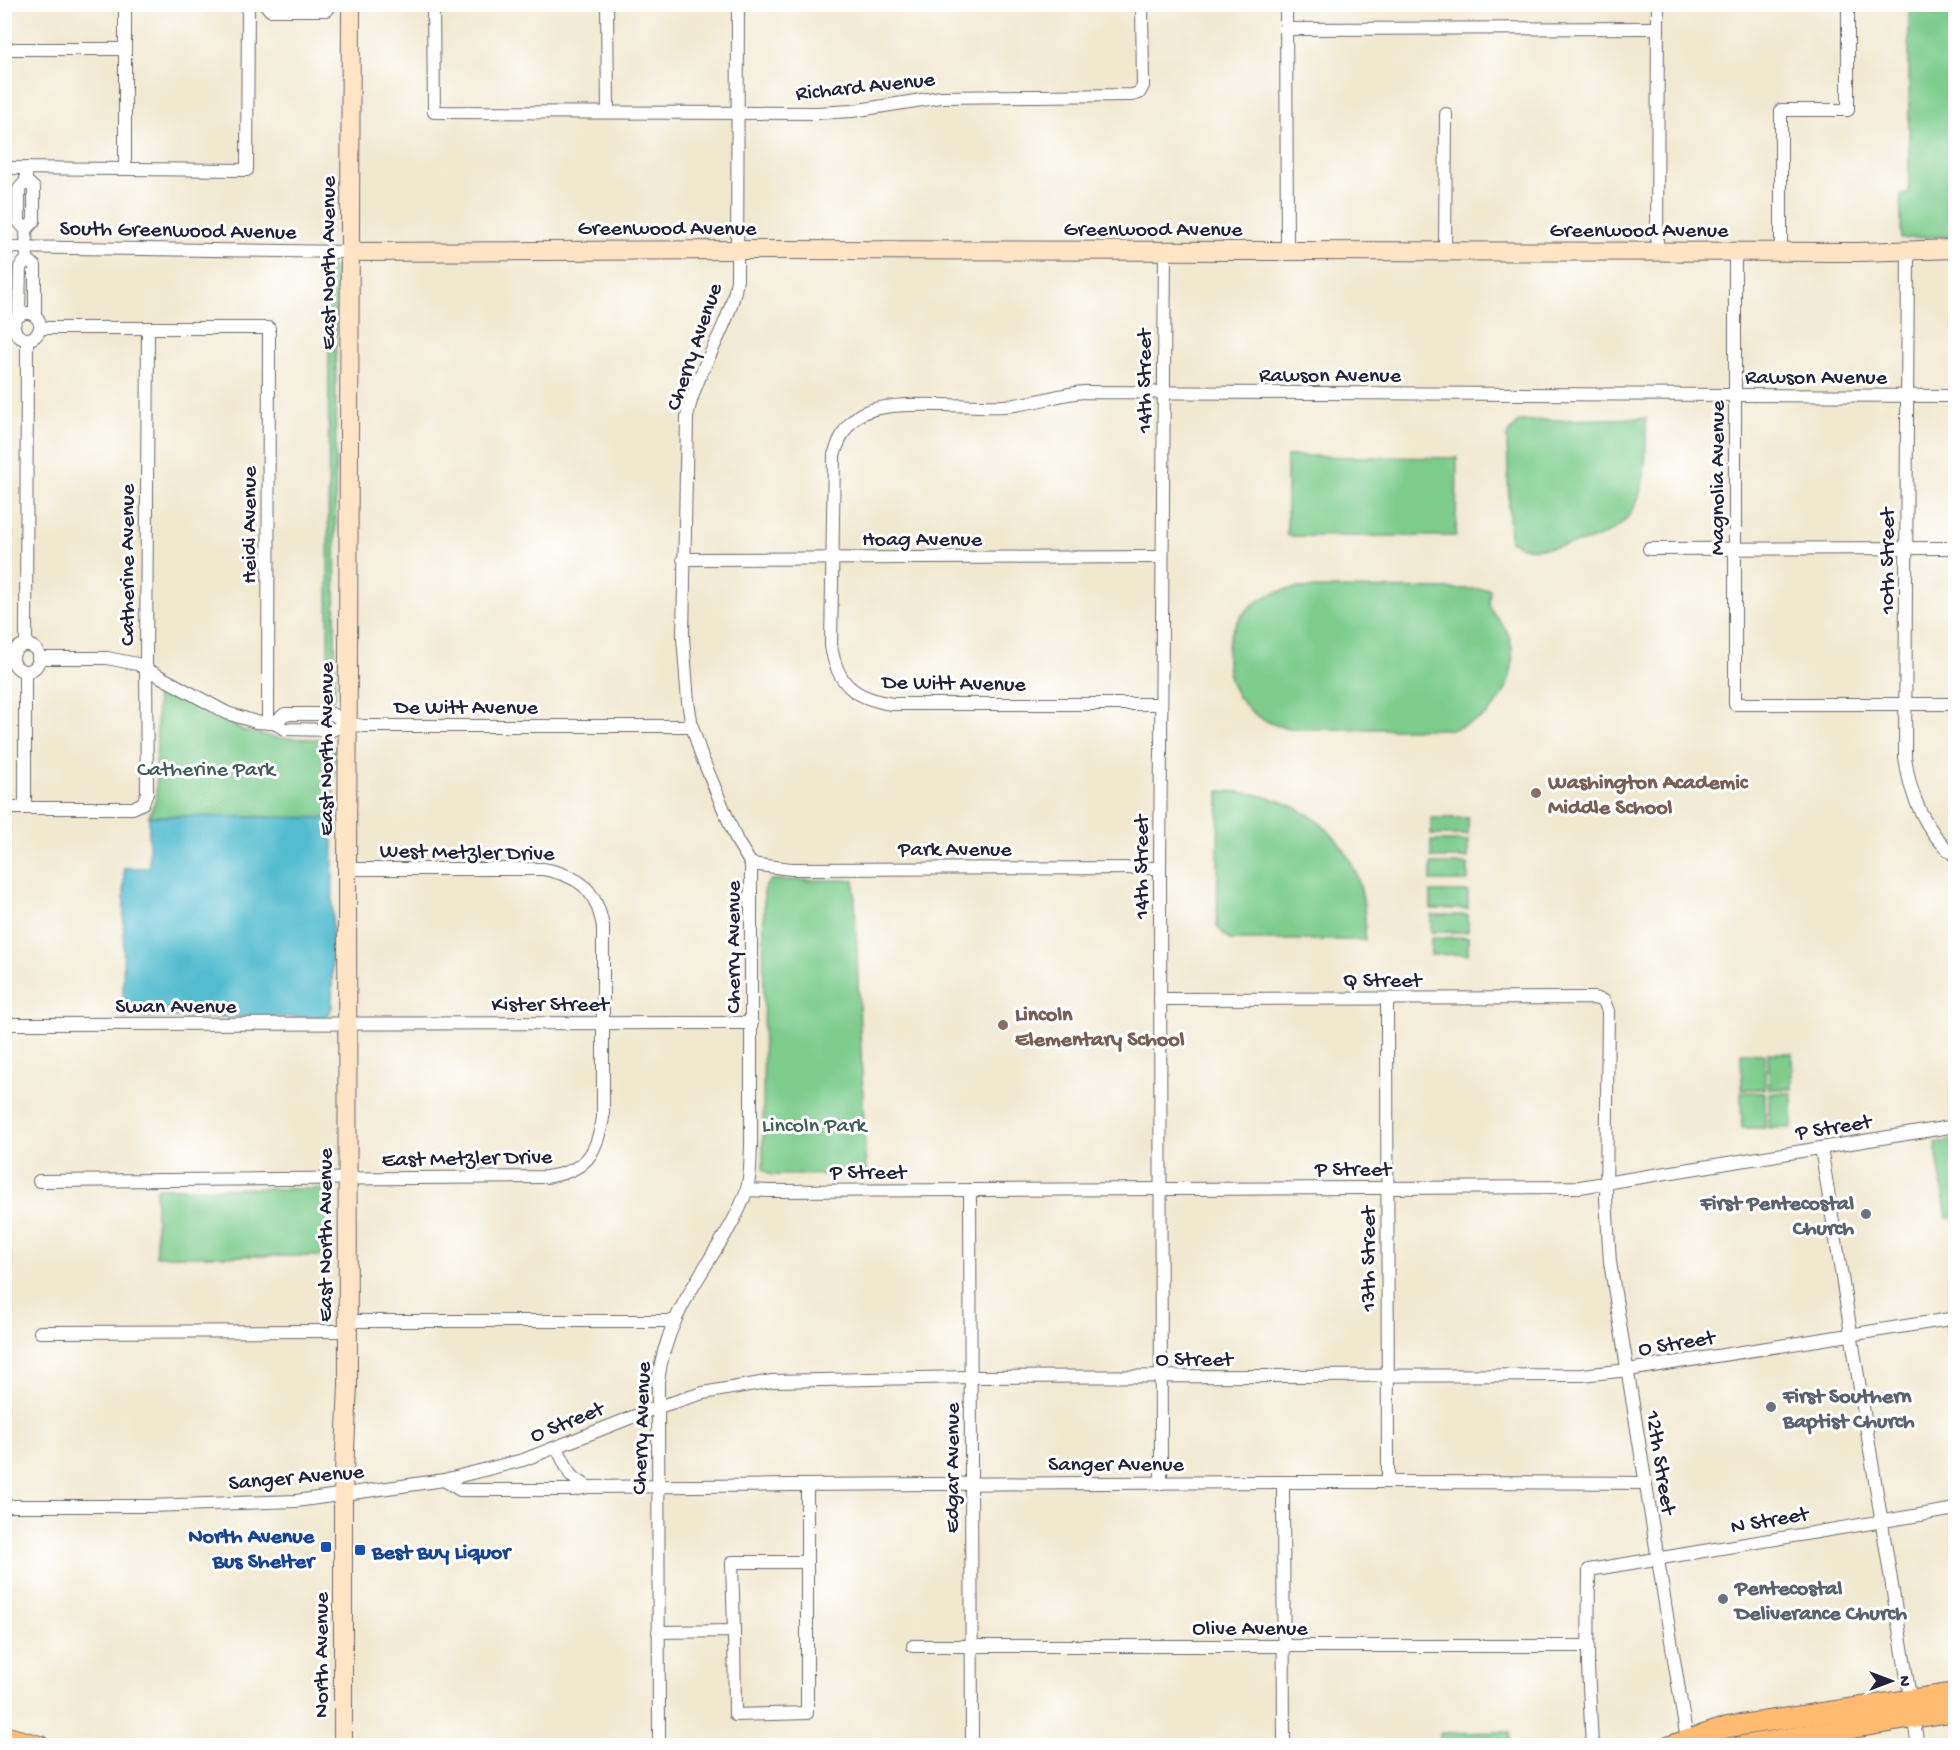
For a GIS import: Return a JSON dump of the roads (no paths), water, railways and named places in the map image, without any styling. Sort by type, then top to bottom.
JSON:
[{"type":"main road","points":[[1745,1745],[1912,1708],[1956,1693]]},
{"type":"main road","points":[[1681,1743],[1728,1727],[1810,1715],[1912,1708],[1956,1711]]},
{"type":"main road","points":[[1745,1745],[1758,1733],[1792,1726],[1810,1715]]},
{"type":"main road","points":[[4,1736],[40,1746]]},
{"type":"street","points":[[125,4],[125,169]]},
{"type":"street","points":[[4,168],[247,171],[248,4]]},
{"type":"street","points":[[265,4],[270,10],[327,10],[332,4]]},
{"type":"street","name":"East North Avenue","points":[[344,1494],[348,1326],[346,1179],[351,4]]},
{"type":"street","name":"Richard Avenue","points":[[433,4],[434,112],[737,113],[836,112],[941,97],[1132,95],[1139,93],[1143,86],[1142,4]]},
{"type":"street","points":[[607,4],[608,112]]},
{"type":"street","name":"Cherry Avenue","points":[[659,1746],[658,1407],[660,1362],[674,1321],[733,1222],[747,1190],[751,1147],[751,864],[737,841],[701,755],[692,726],[685,676],[683,559],[687,417],[690,401],[700,374],[730,311],[737,280],[738,4]]},
{"type":"street","points":[[1286,4],[1287,251]]},
{"type":"street","points":[[1657,252],[1658,4]]},
{"type":"street","points":[[1781,252],[1781,110],[1848,110],[1848,4]]},
{"type":"street","points":[[1286,28],[1658,28]]},
{"type":"street","points":[[4,49],[125,49]]},
{"type":"street","points":[[1445,251],[1446,114]]},
{"type":"street","points":[[26,168],[26,181],[19,189],[19,222],[26,230],[27,253],[34,266],[37,322],[35,336],[27,339],[19,336],[13,323],[20,267],[27,253]]},
{"type":"street","name":"South Greenwood Avenue","points":[[4,247],[27,253],[350,252]]},
{"type":"street","name":"Greenwood Avenue","points":[[350,252],[737,250],[1781,252],[1956,249]]},
{"type":"street","name":"10th Street","points":[[1908,250],[1905,756],[1911,790],[1922,815],[1932,831],[1956,857]]},
{"type":"street","name":"14th Street","points":[[1161,1483],[1161,557],[1165,251]]},
{"type":"street","name":"Magnolia Avenue","points":[[1735,252],[1735,704],[1906,704]]},
{"type":"street","points":[[13,323],[25,314],[37,322],[148,328]]},
{"type":"street","name":"Heidi Avenue","points":[[148,328],[269,328],[271,723]]},
{"type":"street","name":"Catherine Avenue","points":[[26,808],[134,808],[143,803],[147,793],[148,328]]},
{"type":"street","points":[[26,645],[27,339]]},
{"type":"street","name":"Rawson Avenue","points":[[832,558],[834,455],[839,439],[847,426],[857,417],[868,411],[891,405],[1011,406],[1053,396],[1084,392],[1956,396]]},
{"type":"street","points":[[1649,549],[1956,548]]},
{"type":"street","name":"Hoag Avenue","points":[[683,559],[1161,557]]},
{"type":"street","name":"De Witt Avenue","points":[[832,558],[831,645],[833,660],[840,677],[849,689],[860,696],[892,705],[1161,704]]},
{"type":"street","points":[[26,645],[36,650],[38,658],[36,666],[26,671],[17,667],[9,658],[18,648],[26,645]]},
{"type":"street","points":[[38,658],[107,658],[137,664],[227,713],[256,722],[271,723]]},
{"type":"street","points":[[4,808],[26,808],[26,671]]},
{"type":"street","points":[[1906,704],[1956,704]]},
{"type":"street","name":"De Witt Avenue","points":[[271,723],[285,714],[332,714],[348,723],[363,726],[692,726]]},
{"type":"street","name":"Park Avenue","points":[[751,864],[791,869],[1160,868]]},
{"type":"street","name":"West Metzler Drive","points":[[347,869],[543,869],[576,878],[594,898],[600,911],[603,927],[603,1023]]},
{"type":"street","name":"Q Street","points":[[1160,999],[1594,998],[1604,1001]]},
{"type":"street","name":"13th Street","points":[[1387,999],[1388,1482]]},
{"type":"street","name":"12th Street","points":[[1604,1001],[1608,1011],[1607,1183],[1610,1262],[1658,1558],[1681,1743]]},
{"type":"street","name":"East Metzler Drive","points":[[39,1181],[546,1178],[564,1175],[580,1166],[590,1155],[598,1140],[603,1118],[603,1023]]},
{"type":"street","name":"Kister Street","points":[[347,1025],[752,1023]]},
{"type":"street","name":"Swan Avenue","points":[[4,1024],[347,1025]]},
{"type":"street","name":"P Street","points":[[747,1190],[1580,1187],[1956,1126]]},
{"type":"street","points":[[1821,1148],[1918,1746]]},
{"type":"street","name":"Edgar Avenue","points":[[970,1190],[972,1746]]},
{"type":"street","name":"O Street","points":[[444,1480],[502,1466],[556,1448],[658,1407],[703,1393],[772,1381],[970,1377],[1582,1375],[1628,1370],[1956,1318]]},
{"type":"street","points":[[40,1332],[674,1321]]},
{"type":"street","points":[[556,1448],[571,1476],[588,1487]]},
{"type":"street","name":"Sanger Avenue","points":[[4,1506],[149,1506],[285,1502],[444,1480],[460,1490],[1283,1482],[1645,1483]]},
{"type":"street","points":[[1283,1482],[1284,1746]]},
{"type":"street","points":[[807,1485],[807,1562],[807,1713],[735,1715],[732,1562],[807,1562]]},
{"type":"street","name":"North Avenue","points":[[343,1746],[344,1494]]},
{"type":"street","name":"N Street","points":[[1588,1646],[1589,1570],[1956,1509]]},
{"type":"street","points":[[658,1632],[734,1631]]},
{"type":"street","name":"Olive Avenue","points":[[913,1646],[1588,1646]]},
{"type":"street","points":[[1588,1646],[1592,1746]]},
{"type":"water","points":[[149,816],[333,818],[332,1007],[326,1017],[123,1017],[124,868],[149,868]]},
{"type":"place","name":"Washington Academic Middle School","points":[[1536,793]]},
{"type":"place","name":"Lincoln Elementary School","points":[[1003,1025]]},
{"type":"place","name":"First Pentecostal Church","points":[[1866,1214]]},
{"type":"place","name":"First Southern Baptist Church","points":[[1771,1407]]},
{"type":"place","name":"North Avenue Bus Shelter","points":[[326,1547]]},
{"type":"place","name":"Best Buy Liquor","points":[[360,1550]]},
{"type":"place","name":"Pentecostal Deliverance Church","points":[[1723,1599]]},
{"type":"park label","name":"Catherine Park","points":[[206,767]]},
{"type":"park label","name":"Lincoln Park","points":[[814,1123]]}]
